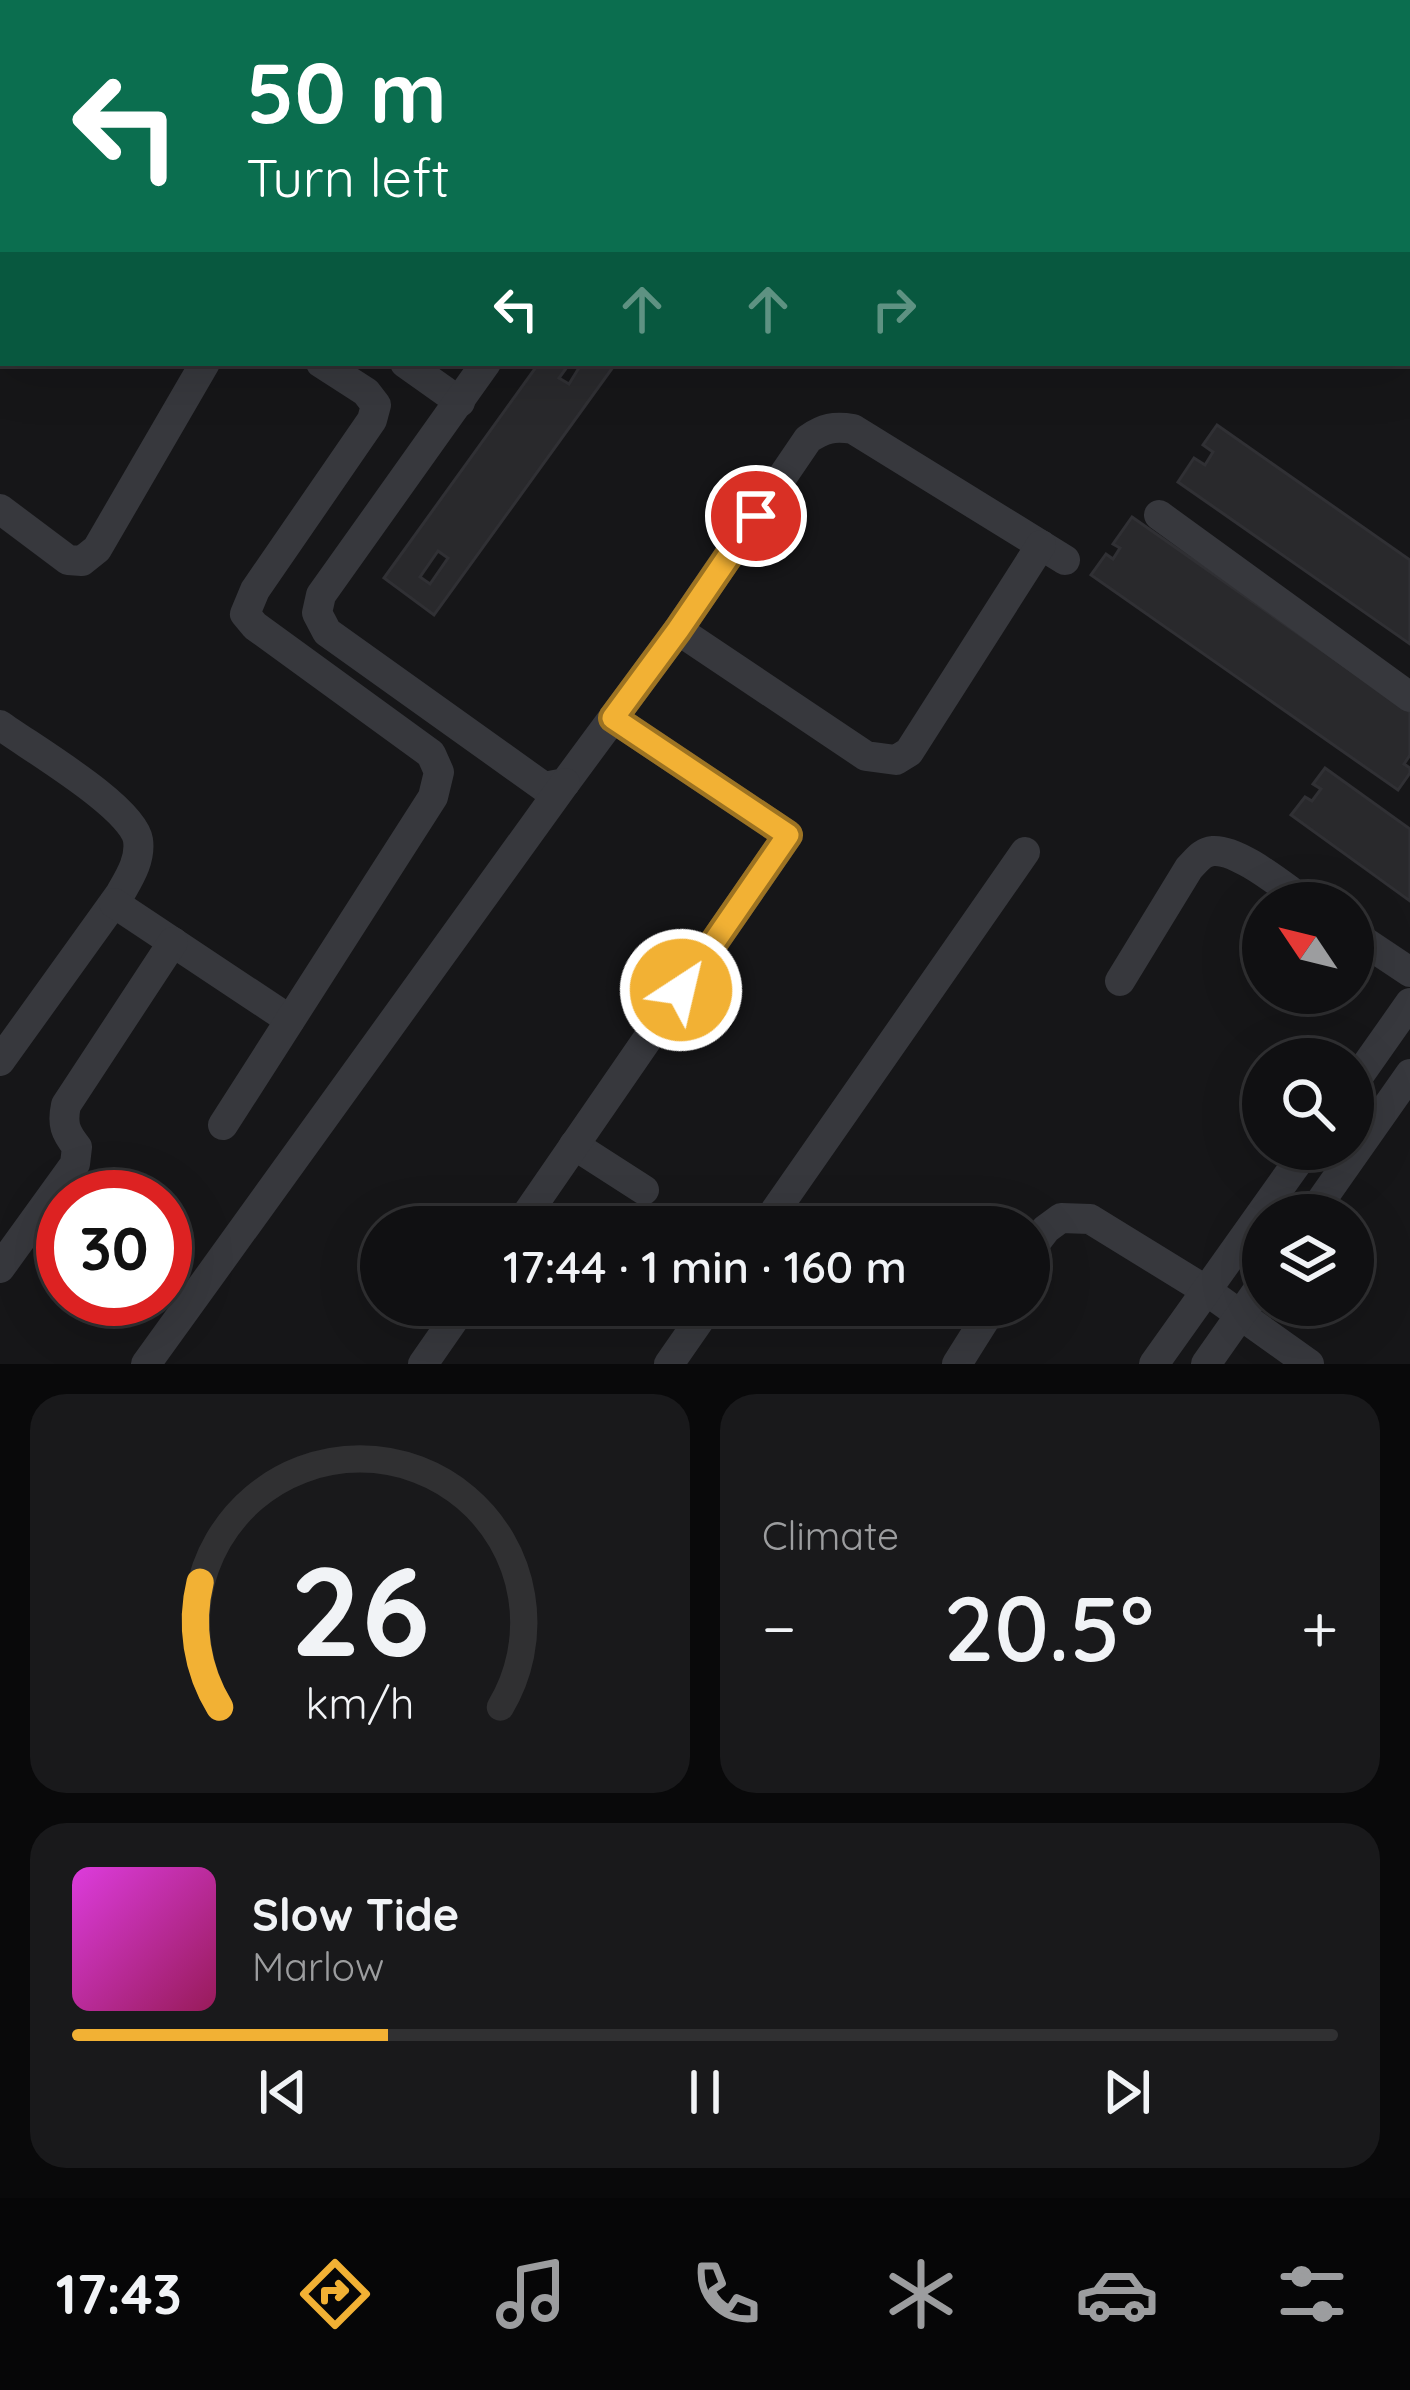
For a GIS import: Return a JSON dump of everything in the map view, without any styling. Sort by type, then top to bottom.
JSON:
[{"type":"street","points":[[0,508],[68,560],[82,561],[97,549],[203,366]]},
{"type":"street","points":[[223,1125],[433,797],[440,772],[431,754],[245,614],[255,590],[372,420],[376,405],[366,392],[326,366]]},
{"type":"street","points":[[408,366],[460,402]]},
{"type":"street","points":[[484,366],[321,595],[317,613],[327,632],[544,787],[565,783]]},
{"type":"street","points":[[146,1364],[678,630],[808,440],[823,429],[853,429],[1053,553],[909,752],[896,760],[866,756],[678,630]]},
{"type":"street","points":[[1159,515],[1410,697]]},
{"type":"street","points":[[532,1206],[788,835],[613,718]]},
{"type":"street","points":[[0,725],[113,805],[130,820],[139,842],[136,865],[114,903],[0,1061]]},
{"type":"street","points":[[779,1206],[1025,852]]},
{"type":"street","points":[[1120,981],[1203,854],[1233,854],[1275,882]]},
{"type":"street","points":[[114,903],[290,1021]]},
{"type":"street","points":[[0,1268],[75,1164],[76,1148],[62,1122],[66,1106],[173,942]]},
{"type":"street","points":[[1374,948],[1410,972]]},
{"type":"street","points":[[1374,1055],[1410,1004]]},
{"type":"street","points":[[1326,1194],[1410,1074]]},
{"type":"street","points":[[574,1145],[644,1190]]},
{"type":"street","points":[[1154,1364],[1292,1170]]},
{"type":"street","points":[[1050,1226],[1060,1218],[1090,1219],[1207,1291],[1309,1364]]},
{"type":"street","points":[[1206,1364],[1242,1313]]},
{"type":"street","points":[[423,1364],[449,1326]]},
{"type":"street","points":[[669,1364],[695,1326]]},
{"type":"street","points":[[957,1364],[981,1326]]},
{"type":"building","points":[[537,366],[568,366],[559,378],[569,384],[580,366],[614,366],[434,615],[384,578]],"holes":[[[438,551],[448,558],[430,584],[420,577]]]},
{"type":"building","points":[[1217,425],[1410,560],[1410,644],[1178,482],[1194,458],[1205,465],[1213,452],[1203,445]]},
{"type":"building","points":[[1132,517],[1410,712],[1410,755],[1404,764],[1410,773],[1398,790],[1091,575],[1106,554],[1113,559],[1120,548],[1113,544]]},
{"type":"building","points":[[1325,768],[1410,829],[1410,901],[1291,815],[1305,797],[1312,801],[1321,789],[1313,784]]},
{"type":"route","points":[[681,990],[788,835],[613,718],[756,516]]}]
